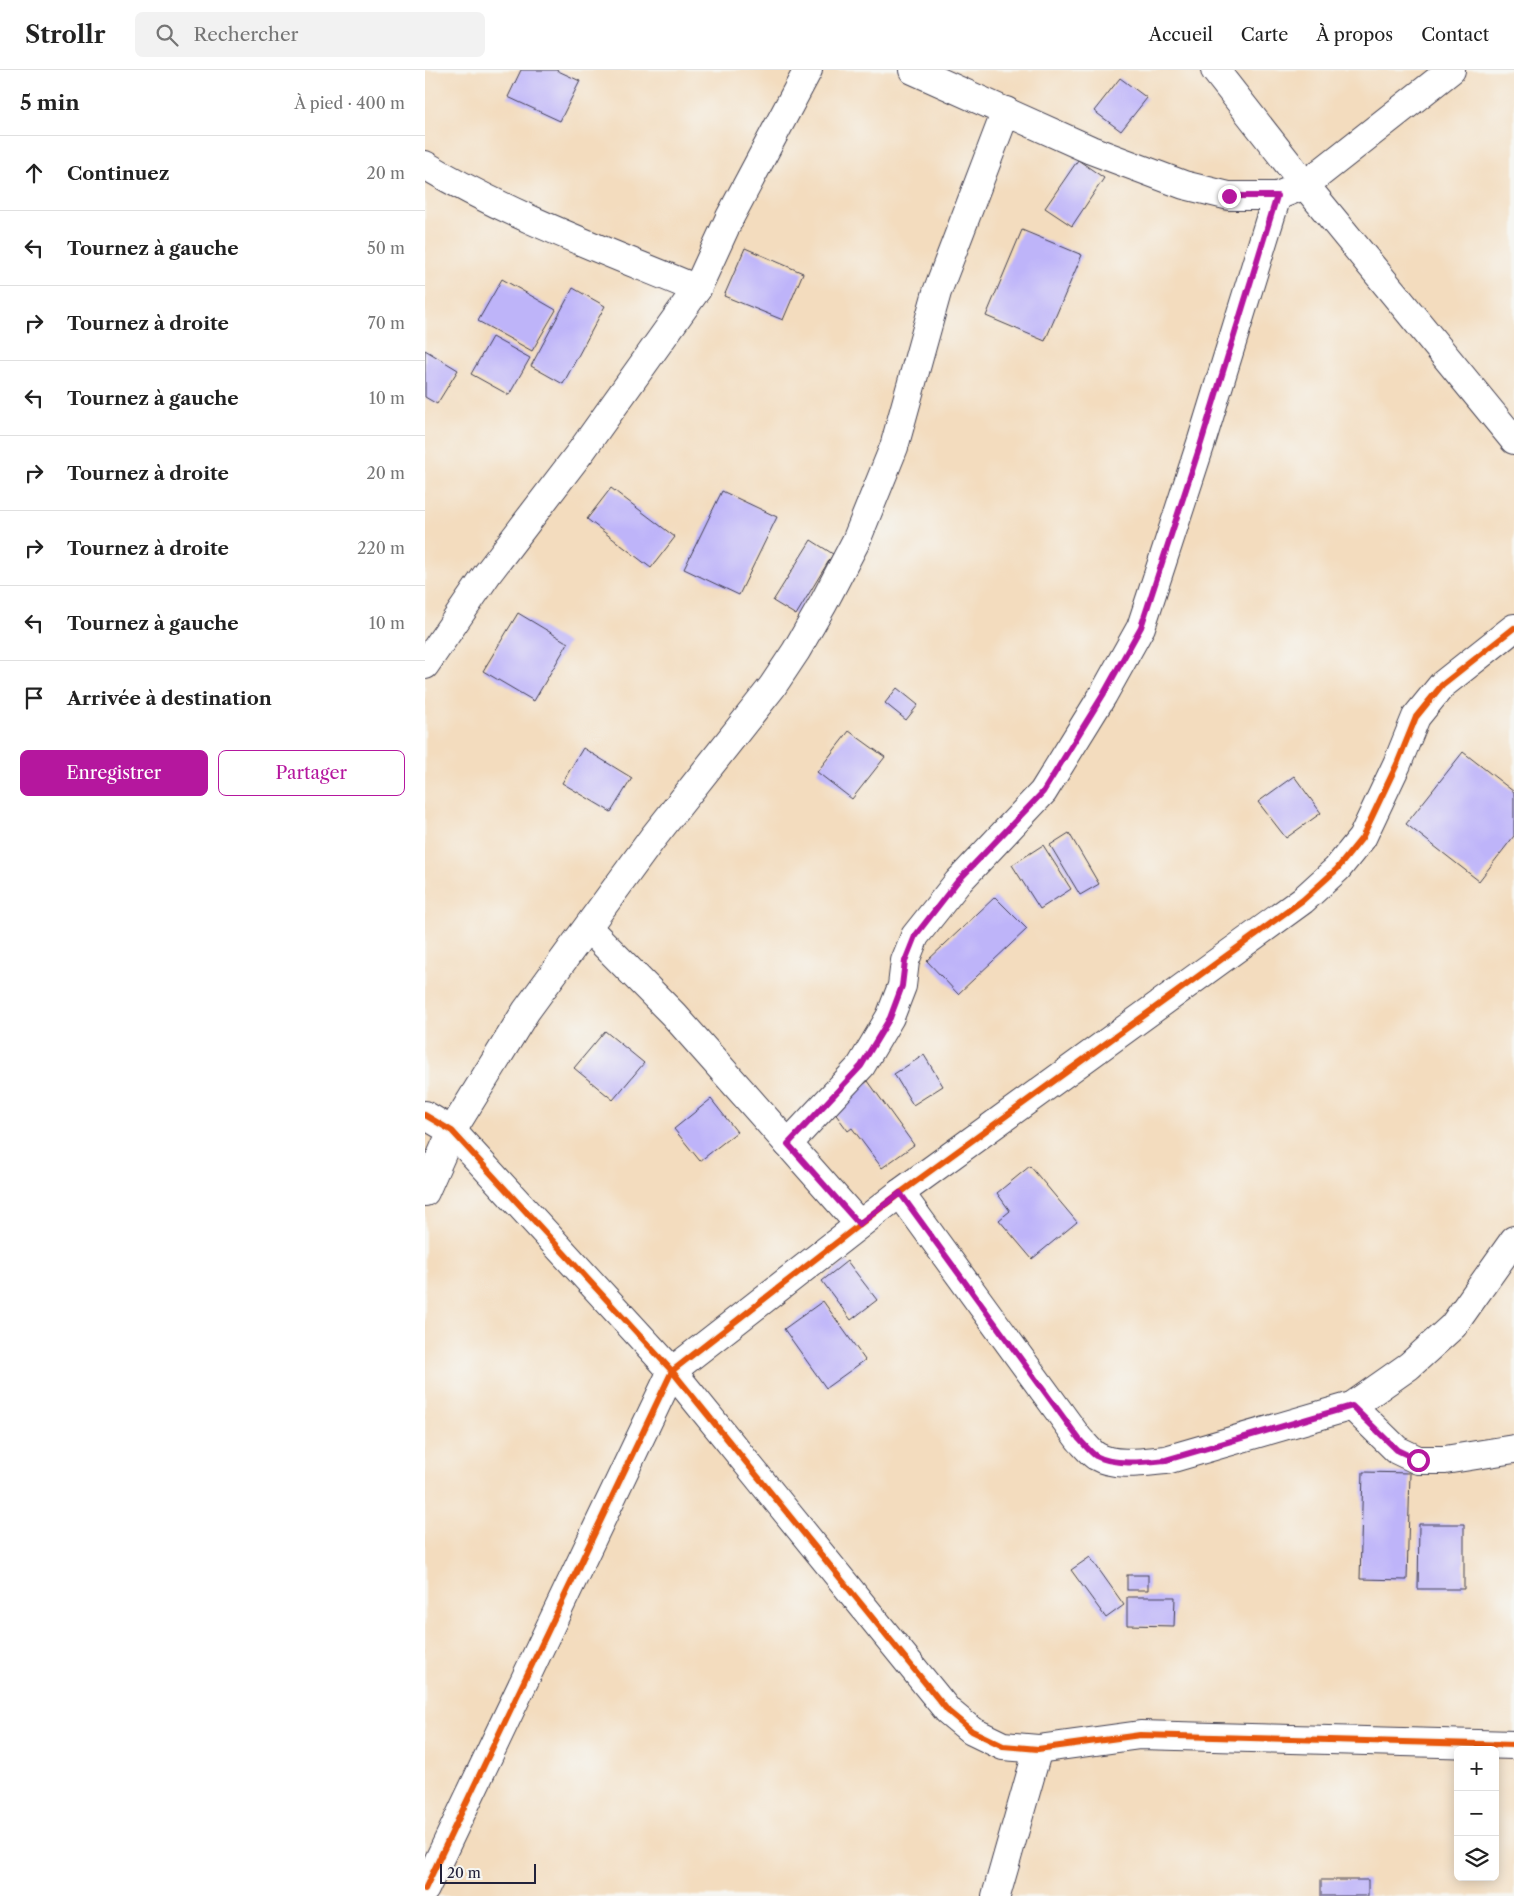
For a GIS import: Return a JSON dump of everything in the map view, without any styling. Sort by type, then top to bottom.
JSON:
[{"type":"street","points":[[425,664],[488,573],[582,450],[697,289],[729,217],[807,70]]},
{"type":"street","points":[[913,70],[1091,150],[1184,185],[1229,196],[1277,196],[1305,185],[1451,70]]},
{"type":"street","points":[[1215,70],[1305,185],[1514,440]]},
{"type":"street","points":[[425,1192],[452,1131],[526,1011],[653,839],[772,687],[796,651],[823,604],[856,541],[894,447],[937,292],[1006,111]]},
{"type":"street","points":[[425,166],[463,188],[561,232],[697,289]]},
{"type":"street","points":[[788,1144],[861,1066],[890,1018],[902,986],[905,961],[915,936],[957,882],[1043,792],[1103,695],[1141,627],[1201,443],[1277,196]]},
{"type":"street","points":[[425,1889],[672,1371],[900,1193],[1303,900],[1337,869],[1361,838],[1397,764],[1416,717],[1442,685],[1514,628]]},
{"type":"street","points":[[588,928],[674,1015],[859,1224]]},
{"type":"street","points":[[425,1115],[452,1131],[672,1371],[948,1711],[972,1730],[1003,1746],[1038,1749],[1140,1735],[1514,1745]]},
{"type":"street","points":[[900,1193],[1079,1439],[1096,1456],[1113,1461],[1166,1460],[1352,1406],[1409,1366],[1453,1326],[1514,1240]]},
{"type":"street","points":[[1352,1406],[1397,1450],[1418,1460],[1445,1460],[1514,1449]]},
{"type":"street","points":[[995,1896],[1038,1749]]},
{"type":"building","points":[[521,70],[556,70],[580,81],[560,121],[508,97]]},
{"type":"building","points":[[1120,78],[1147,98],[1121,131],[1094,111]]},
{"type":"building","points":[[1078,160],[1104,178],[1072,226],[1045,208]]},
{"type":"building","points":[[1022,230],[1082,255],[1045,341],[986,316]]},
{"type":"building","points":[[745,248],[803,273],[783,320],[724,296]]},
{"type":"building","points":[[502,279],[556,310],[532,351],[478,321]]},
{"type":"building","points":[[573,288],[605,306],[563,384],[531,366]]},
{"type":"building","points":[[492,337],[530,358],[509,395],[471,374]]},
{"type":"building","points":[[425,350],[458,370],[437,404],[425,397]]},
{"type":"building","points":[[611,488],[675,537],[651,568],[587,519]]},
{"type":"building","points":[[722,491],[777,517],[739,595],[684,569]]},
{"type":"building","points":[[811,540],[833,554],[796,615],[773,601]]},
{"type":"building","points":[[518,613],[568,643],[534,701],[483,671]]},
{"type":"building","points":[[897,688],[918,705],[906,720],[885,703]]},
{"type":"building","points":[[849,731],[885,757],[852,799],[817,772]]},
{"type":"building","points":[[583,748],[632,778],[611,812],[562,783]]},
{"type":"building","points":[[1463,752],[1514,792],[1514,836],[1479,881],[1406,824]]},
{"type":"building","points":[[1294,776],[1321,813],[1286,838],[1258,802]]},
{"type":"building","points":[[1069,833],[1099,884],[1080,895],[1050,845]]},
{"type":"building","points":[[1043,845],[1071,889],[1040,909],[1012,865]]},
{"type":"building","points":[[995,897],[1027,929],[958,994],[927,961]]},
{"type":"building","points":[[605,1031],[644,1063],[613,1100],[574,1068]]},
{"type":"building","points":[[924,1055],[943,1086],[913,1105],[894,1074]]},
{"type":"building","points":[[868,1081],[914,1145],[882,1168],[852,1128],[848,1131],[831,1108]]},
{"type":"building","points":[[711,1099],[737,1132],[700,1161],[674,1129]]},
{"type":"building","points":[[1030,1166],[1077,1222],[1032,1259],[999,1220],[1010,1211],[997,1193]]},
{"type":"building","points":[[847,1261],[877,1300],[851,1320],[822,1281]]},
{"type":"building","points":[[823,1301],[865,1360],[826,1388],[784,1329]]},
{"type":"building","points":[[1363,1472],[1410,1473],[1407,1580],[1360,1579]]},
{"type":"building","points":[[1419,1524],[1464,1524],[1464,1589],[1418,1589]]},
{"type":"building","points":[[1090,1557],[1124,1605],[1106,1618],[1071,1570]]},
{"type":"building","points":[[1127,1575],[1148,1575],[1148,1590],[1127,1590]]},
{"type":"building","points":[[1127,1597],[1175,1597],[1174,1626],[1127,1625]]},
{"type":"building","points":[[1321,1880],[1368,1880],[1368,1896],[1321,1896]]},
{"type":"cycle path","points":[[425,1889],[672,1371],[900,1193],[1303,900],[1337,869],[1362,838],[1397,764],[1416,717],[1442,685],[1514,628]]},
{"type":"cycle path","points":[[425,1115],[452,1131],[672,1371],[948,1711],[972,1731],[1003,1746],[1038,1749],[1140,1735],[1514,1745]]},
{"type":"route","points":[[1229,196],[1277,196],[1201,443],[1141,627],[1103,695],[1043,792],[957,882],[915,936],[905,961],[902,986],[890,1018],[861,1066],[788,1144],[859,1224],[900,1193],[1079,1439],[1096,1456],[1113,1461],[1166,1460],[1352,1406],[1397,1450],[1418,1460]]}]
